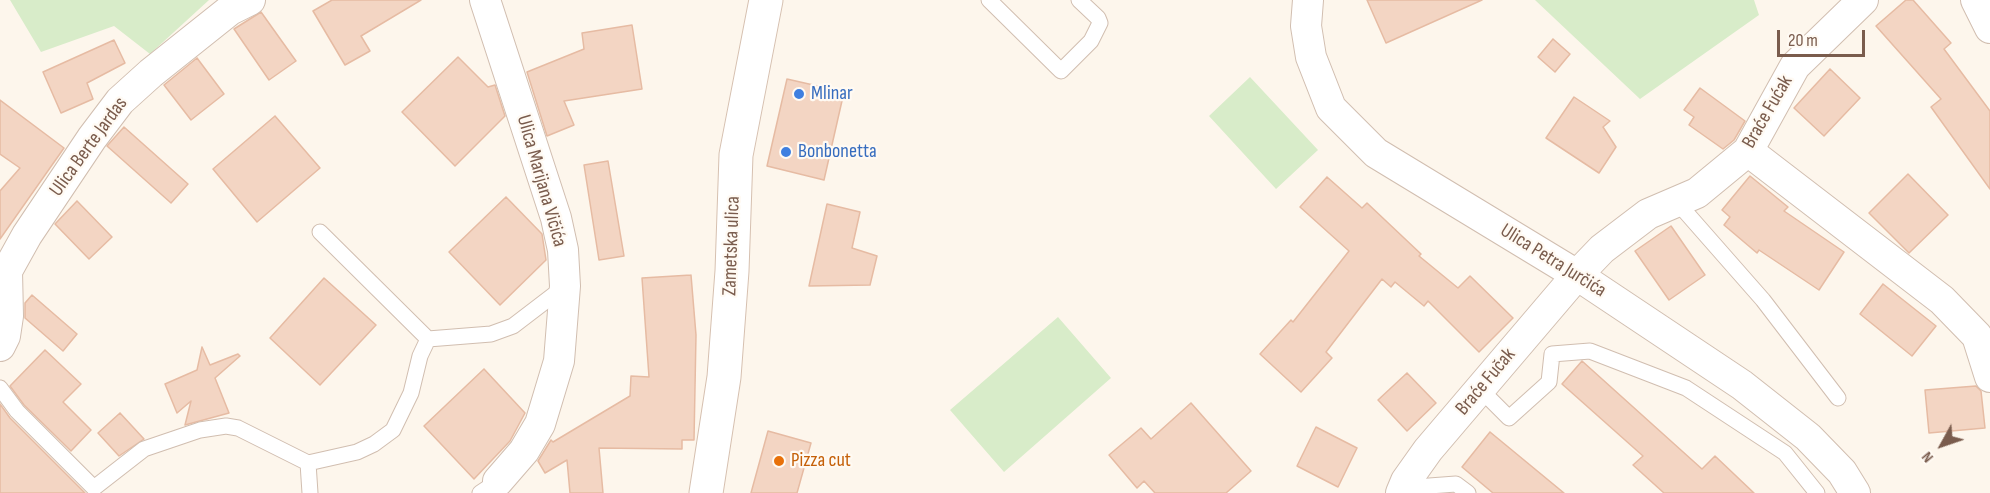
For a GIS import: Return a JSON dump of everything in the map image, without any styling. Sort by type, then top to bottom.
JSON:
[{"type":"main road","name":"Zametska ulica","points":[[706,493],[724,377],[732,270],[736,155],[766,0]]},
{"type":"street","name":"Ulica Berte Jardas","points":[[0,346],[5,336],[8,316],[3,266],[27,235],[72,167],[120,101],[187,43],[230,10],[250,0]]},
{"type":"street","name":"Ulica Marijana Vičića","points":[[485,0],[556,218],[563,250],[565,286],[559,361],[540,424],[524,451],[493,489]]},
{"type":"street","name":"Ulica Petra Jurčića","points":[[1308,0],[1306,26],[1311,57],[1331,108],[1376,153],[1577,274],[1700,355],[1808,436],[1842,472],[1855,493]]},
{"type":"street","name":"Braće Fućak","points":[[1577,274],[1602,249],[1648,214],[1697,193],[1748,151],[1795,66],[1863,0]]},
{"type":"street","points":[[1976,0],[1990,28]]},
{"type":"street","points":[[1748,151],[1942,300],[1977,336],[1990,377]]},
{"type":"street","name":"Braće Fučak","points":[[1411,489],[1480,389],[1577,274]]},
{"type":"lane","points":[[989,0],[1061,71],[1091,41],[1100,23],[1079,0]]},
{"type":"lane","points":[[1676,201],[1763,300],[1838,398]]},
{"type":"lane","points":[[320,232],[429,339],[491,334],[513,326],[565,286]]},
{"type":"lane","points":[[0,388],[17,411],[94,488],[144,449],[201,430],[226,426],[238,428],[308,462],[357,452],[374,444],[393,430],[411,393],[420,356],[429,339]]},
{"type":"lane","points":[[1480,389],[1509,418],[1549,382],[1552,354],[1590,351],[1686,388],[1785,453],[1817,493]]},
{"type":"lane","points":[[308,462],[310,493]]},
{"type":"lane","points":[[1411,489],[1456,484],[1468,493]]},
{"type":"green space","points":[[10,0],[209,0],[150,54],[114,26],[41,52]]},
{"type":"green space","points":[[1535,0],[1754,0],[1759,15],[1640,99]]},
{"type":"green space","points":[[1250,77],[1318,150],[1276,189],[1209,116]]},
{"type":"green space","points":[[1058,317],[1111,378],[1004,472],[950,410]]},
{"type":"building","points":[[332,0],[421,0],[361,36],[370,51],[345,65],[313,11]]},
{"type":"building","points":[[1367,0],[1482,0],[1386,43]]},
{"type":"building","points":[[1906,0],[1913,0],[1951,43],[1944,49],[1990,111],[1990,189],[1931,107],[1941,99],[1876,26]]},
{"type":"building","points":[[261,12],[296,61],[269,80],[234,29]]},
{"type":"building","points":[[632,25],[642,89],[564,101],[574,125],[547,136],[527,72],[584,49],[582,33]]},
{"type":"building","points":[[1553,39],[1570,54],[1555,72],[1538,57]]},
{"type":"building","points":[[114,40],[125,63],[87,83],[93,99],[61,113],[43,72]]},
{"type":"building","points":[[458,57],[488,87],[495,85],[505,116],[455,166],[402,112]]},
{"type":"building","points":[[197,58],[224,94],[191,120],[164,85]]},
{"type":"building","points":[[1830,69],[1860,98],[1824,136],[1794,108]]},
{"type":"building","points":[[787,79],[844,92],[824,180],[767,166]]},
{"type":"building","points":[[1700,88],[1745,121],[1734,140],[1723,149],[1689,125],[1694,117],[1684,110]]},
{"type":"building","points":[[1574,97],[1610,121],[1603,127],[1616,147],[1599,173],[1546,138]]},
{"type":"building","points":[[0,100],[64,148],[0,239],[0,191],[20,168],[0,154]]},
{"type":"building","points":[[275,116],[320,168],[257,222],[213,169]]},
{"type":"building","points":[[124,127],[188,184],[171,203],[107,146]]},
{"type":"building","points":[[608,161],[624,256],[599,260],[584,165]]},
{"type":"building","points":[[1908,174],[1948,215],[1909,253],[1869,213]]},
{"type":"building","points":[[1750,176],[1788,207],[1784,211],[1844,252],[1819,290],[1759,250],[1757,253],[1724,225],[1730,217],[1722,210]]},
{"type":"building","points":[[1327,177],[1362,208],[1367,203],[1421,254],[1419,256],[1458,288],[1470,276],[1513,318],[1479,352],[1428,301],[1424,306],[1395,282],[1391,287],[1382,279],[1326,352],[1332,358],[1301,392],[1260,354],[1291,320],[1293,322],[1349,251],[1300,207]]},
{"type":"building","points":[[506,197],[542,234],[546,260],[500,305],[449,252]]},
{"type":"building","points":[[77,201],[112,237],[89,259],[55,224]]},
{"type":"building","points":[[827,204],[860,212],[852,248],[877,256],[870,285],[809,286]]},
{"type":"building","points":[[1671,226],[1705,275],[1669,300],[1635,251]]},
{"type":"building","points":[[691,275],[696,335],[694,440],[682,440],[682,449],[599,448],[603,493],[570,493],[567,460],[545,473],[538,461],[551,440],[553,442],[630,396],[631,376],[649,377],[642,278]]},
{"type":"building","points":[[324,278],[376,325],[320,385],[270,338]]},
{"type":"building","points":[[1883,284],[1936,326],[1912,356],[1860,314]]},
{"type":"building","points":[[32,295],[77,334],[63,351],[25,318],[25,303]]},
{"type":"building","points":[[202,347],[210,365],[238,354],[240,356],[215,378],[229,413],[185,425],[191,401],[177,413],[165,384],[197,370]]},
{"type":"building","points":[[45,350],[81,384],[63,402],[91,430],[71,451],[24,405],[10,386]]},
{"type":"building","points":[[1582,361],[1702,469],[1715,456],[1754,493],[1664,493],[1633,465],[1643,456],[1562,384]]},
{"type":"building","points":[[484,369],[525,413],[510,441],[474,479],[424,426]]},
{"type":"building","points":[[1407,373],[1436,403],[1407,431],[1378,400]]},
{"type":"building","points":[[1976,386],[1981,391],[1985,428],[1929,433],[1925,390]]},
{"type":"building","points":[[1191,403],[1251,471],[1226,493],[1155,493],[1144,481],[1137,488],[1109,455],[1141,428],[1151,439]]},
{"type":"building","points":[[0,404],[10,418],[85,493],[0,493]]},
{"type":"building","points":[[120,413],[144,439],[119,456],[98,433]]},
{"type":"building","points":[[1316,427],[1357,448],[1338,487],[1297,466]]},
{"type":"building","points":[[768,431],[811,443],[797,493],[751,493]]},
{"type":"building","points":[[1490,432],[1564,493],[1493,493],[1462,467]]},
{"type":"place","name":"Mlinar","points":[[799,94]]},
{"type":"place","name":"Bonbonetta","points":[[786,152]]},
{"type":"place","name":"Pizza cut","points":[[779,461]]}]
